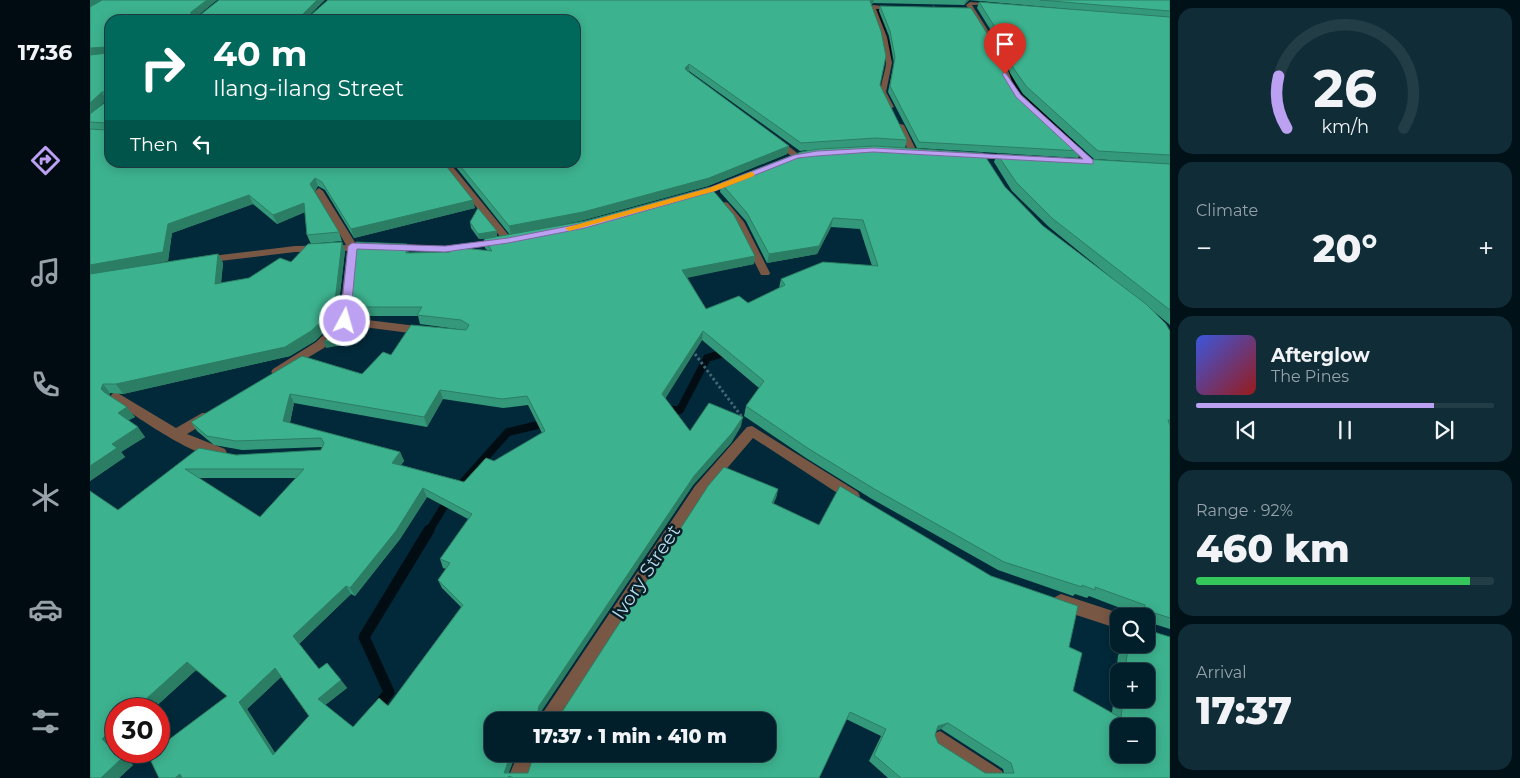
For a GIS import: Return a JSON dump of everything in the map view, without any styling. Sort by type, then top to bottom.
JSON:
[{"type":"street","points":[[1000,5],[970,4],[971,9],[998,51],[1005,74],[1019,96]]},
{"type":"street","points":[[893,112],[883,92],[889,63],[884,37],[873,7],[900,8]]},
{"type":"street","points":[[936,8],[971,9]]},
{"type":"street","points":[[897,120],[914,152]]},
{"type":"street","points":[[766,133],[792,158],[810,154]]},
{"type":"street","points":[[1061,136],[1095,162],[1071,161]]},
{"type":"street","points":[[963,154],[1022,158]]},
{"type":"street","points":[[983,155],[992,170]]},
{"type":"street","points":[[190,262],[244,253],[352,246],[445,249],[513,239],[448,167]]},
{"type":"street","points":[[684,197],[712,190],[746,176]]},
{"type":"street","points":[[270,376],[320,344],[345,321],[352,246],[319,190]]},
{"type":"street","points":[[712,190],[739,222],[765,273]]},
{"type":"street","points":[[345,321],[433,332]]},
{"type":"street","points":[[116,397],[210,452],[234,456]]},
{"type":"street","points":[[177,434],[219,408]]},
{"type":"street","points":[[752,430],[866,505]]},
{"type":"street","name":"Ivory Street","points":[[556,712],[700,490],[752,430]]},
{"type":"street","points":[[1047,597],[1110,619]]},
{"type":"street","points":[[940,741],[995,778]]},
{"type":"street","points":[[518,778],[525,762]]},
{"type":"path","points":[[927,0],[936,8]]},
{"type":"path","points":[[690,348],[752,430]]},
{"type":"building","points":[[102,0],[207,0],[191,12],[191,15],[105,15],[105,47],[90,48],[90,7]]},
{"type":"building","points":[[219,0],[317,0],[303,14],[311,15],[200,15]]},
{"type":"building","points":[[328,0],[871,0],[881,31],[886,56],[880,85],[907,140],[875,138],[801,143],[689,64],[685,68],[686,70],[789,146],[709,178],[583,212],[509,226],[461,167],[580,167],[580,15],[311,15]]},
{"type":"building","points":[[1040,0],[1170,0],[1170,11]]},
{"type":"building","points":[[979,2],[1170,17],[1170,155],[1098,151],[1026,86],[1012,66],[1005,43]]},
{"type":"building","points":[[880,6],[971,8],[995,46],[1003,69],[1018,92],[1081,151],[919,142],[890,86],[895,57],[890,31]]},
{"type":"building","points":[[105,53],[105,92],[102,92],[90,103],[90,55]]},
{"type":"building","points":[[105,103],[105,123],[90,122],[90,114]]},
{"type":"building","points":[[90,129],[105,130],[105,167],[447,167],[473,200],[351,229],[322,182],[315,178],[310,184],[339,232],[307,235],[304,203],[273,215],[249,195],[168,224],[163,252],[90,265]]},
{"type":"building","points":[[875,146],[983,153],[1005,187],[1043,226],[1146,304],[1166,324],[1170,331],[1170,420],[1168,420],[1170,426],[1170,618],[1155,613],[1155,608],[1145,608],[1145,605],[1095,587],[1095,590],[1082,585],[1082,587],[1004,562],[876,490],[809,449],[746,406],[764,381],[703,331],[662,394],[690,431],[709,403],[743,417],[732,433],[694,476],[539,706],[538,712],[484,712],[484,762],[508,762],[504,773],[528,773],[531,762],[776,762],[776,712],[562,712],[708,486],[724,467],[778,489],[772,503],[819,525],[840,486],[991,576],[1078,606],[1069,647],[1082,653],[1073,691],[1121,718],[1122,708],[1155,708],[1155,663],[1126,663],[1127,653],[1155,653],[1155,632],[1170,637],[1170,778],[901,778],[874,755],[886,729],[850,712],[819,778],[513,778],[509,776],[508,778],[182,778],[180,774],[175,778],[159,778],[152,763],[170,763],[170,739],[227,696],[187,662],[147,698],[105,698],[105,736],[102,739],[105,742],[105,763],[117,763],[101,778],[90,778],[90,491],[118,510],[199,448],[236,455],[321,450],[324,443],[321,438],[236,441],[207,436],[191,422],[302,356],[362,374],[383,352],[391,355],[411,325],[466,330],[469,325],[461,320],[417,315],[422,307],[350,307],[356,242],[407,244],[406,253],[450,252],[452,247],[492,251],[484,239],[585,221],[710,187],[734,215],[755,256],[682,270],[706,309],[739,296],[748,303],[785,285],[781,279],[823,262],[878,266],[863,220],[833,218],[819,246],[769,254],[747,213],[721,183],[801,152],[819,149]],"holes":[[[440,390],[502,399],[527,396],[545,431],[494,461],[486,458],[464,482],[392,463],[400,452],[283,421],[290,394],[424,417]],[[185,469],[304,469],[260,517]],[[423,488],[472,514],[440,559],[450,563],[438,580],[463,605],[388,706],[379,698],[353,727],[318,699],[341,680],[327,663],[319,669],[293,636],[346,586],[350,588],[396,531]],[[275,668],[309,716],[273,755],[239,702]],[[948,723],[1011,763],[1014,773],[985,773],[938,743],[935,735],[938,726]]]},
{"type":"building","points":[[997,154],[1170,164],[1170,310],[1053,219],[1016,182]]},
{"type":"building","points":[[478,208],[497,231],[478,234],[470,222]]},
{"type":"building","points":[[342,242],[334,310],[311,331],[285,347],[116,384],[103,384],[101,389],[104,392],[127,407],[118,413],[138,427],[112,444],[117,448],[90,466],[90,274],[218,254],[215,284],[249,278],[280,258],[291,262],[308,244]]},
{"type":"building","points":[[346,321],[354,322],[340,339],[324,342]]},
{"type":"waterway","points":[[876,8],[889,47],[890,59]]},
{"type":"waterway","points":[[1014,58],[1002,58],[1001,60],[1015,86]]},
{"type":"waterway","points":[[1014,85],[1019,93],[1077,147]]},
{"type":"waterway","points":[[666,410],[680,410],[707,358],[728,352]]},
{"type":"waterway","points":[[457,489],[508,432],[546,423]]},
{"type":"waterway","points":[[429,531],[449,498]]},
{"type":"waterway","points":[[377,708],[389,692],[364,637],[429,530]]},
{"type":"slow traffic","points":[[569,228],[712,190],[751,174]]},
{"type":"route","points":[[345,321],[352,246],[445,249],[508,240],[585,225],[712,190],[797,156],[838,151],[873,150],[1090,162],[1019,96],[1005,74]]}]
